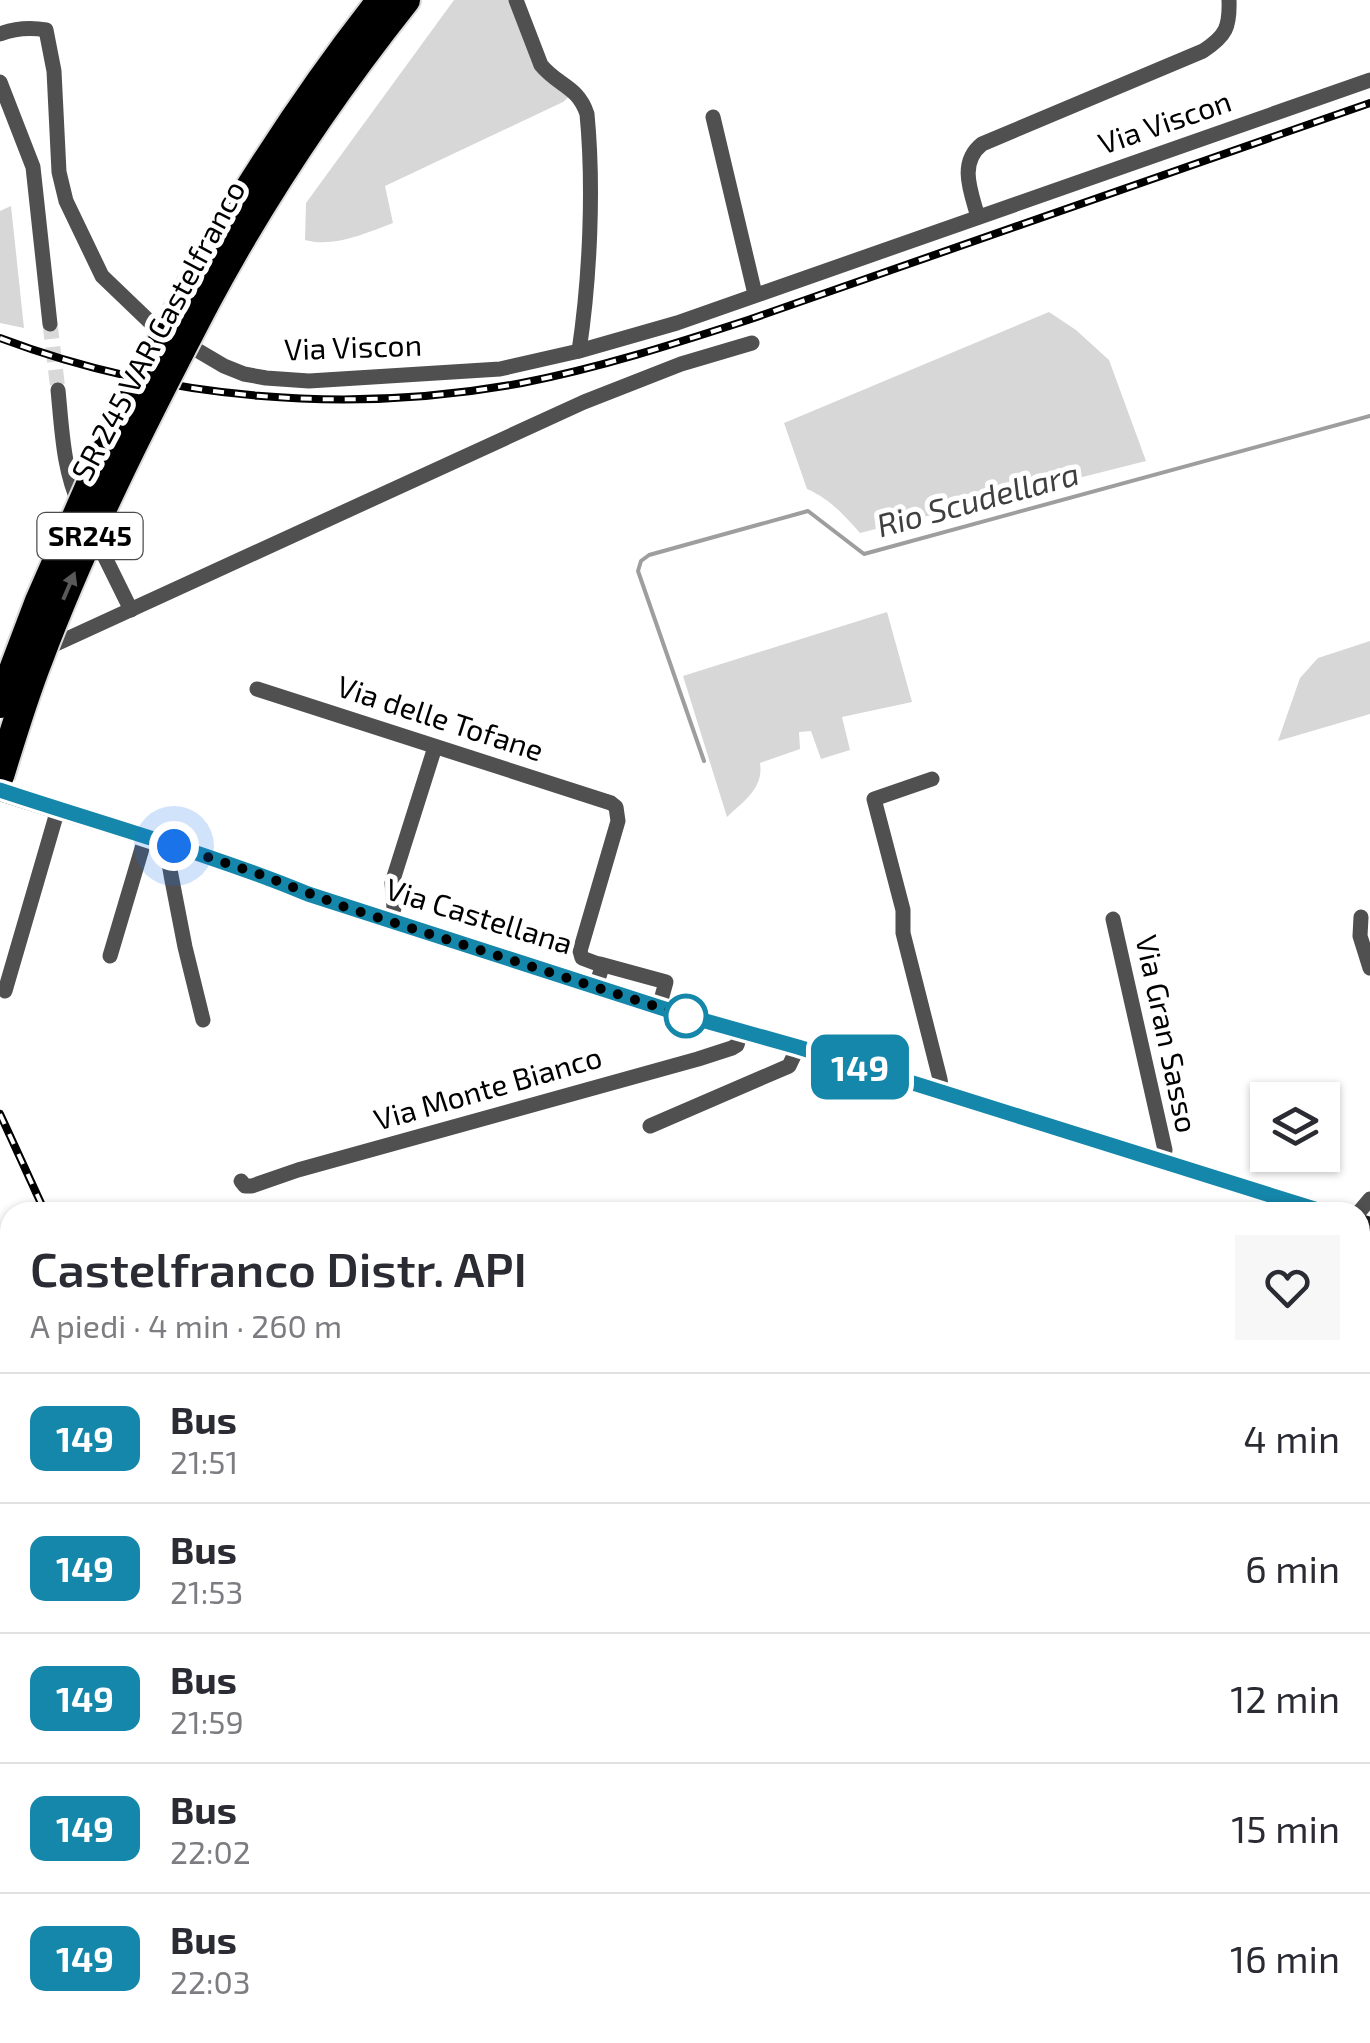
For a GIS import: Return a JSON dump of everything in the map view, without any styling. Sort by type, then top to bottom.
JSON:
[{"type":"highway","name":"SR 245 VAR Castelfranco","points":[[0,776],[38,661],[235,208],[336,56],[381,0]]},
{"type":"highway","name":"SR 245 VAR Castelfranco","points":[[0,704],[99,464],[196,298],[231,256],[350,70],[406,0]]},
{"type":"street","points":[[516,0],[543,69],[576,93],[586,114],[588,240],[579,351]]},
{"type":"street","name":"Via Viscon","points":[[978,218],[968,180],[972,152],[982,144],[1217,42],[1230,18],[1229,0]]},
{"type":"street","name":"Via Viscon","points":[[0,34],[16,28],[46,30],[54,70],[58,172],[66,201],[102,276],[151,323],[202,356],[244,374],[309,381],[500,369],[579,351],[676,323],[1370,80]]},
{"type":"street","points":[[0,82],[33,167],[50,324]]},
{"type":"street","points":[[713,116],[755,294]]},
{"type":"street","points":[[0,670],[634,381],[752,343]]},
{"type":"street","points":[[58,390],[74,494],[131,610]]},
{"type":"street","name":"Via delle Tofane","points":[[257,689],[607,800],[616,807],[618,821],[580,951],[582,958],[600,964]]},
{"type":"street","points":[[390,921],[394,908],[392,883],[435,747]]},
{"type":"street","points":[[932,779],[874,798],[904,910],[903,933],[942,1094]]},
{"type":"street","name":"Via Castellana","points":[[0,790],[146,835],[390,921],[1163,1162],[1270,1202]]},
{"type":"street","points":[[5,990],[58,810]]},
{"type":"street","points":[[110,956],[146,835]]},
{"type":"street","points":[[174,846],[169,864],[171,876],[184,947],[204,1020]]},
{"type":"street","points":[[1361,916],[1360,936],[1370,968]]},
{"type":"street","name":"Via Gran Sasso","points":[[1113,919],[1164,1150],[1163,1162]]},
{"type":"street","points":[[596,986],[600,964],[666,982],[660,1007]]},
{"type":"street","name":"Via Monte Bianco","points":[[241,1181],[244,1186],[252,1186],[698,1059],[732,1048],[741,1031]]},
{"type":"street","points":[[650,1126],[789,1066],[798,1047]]},
{"type":"shaded area","points":[[454,0],[510,0],[523,33],[570,96],[385,186],[393,223],[338,241],[305,240],[306,203]]},
{"type":"shaded area","points":[[11,206],[24,328],[0,323],[0,211]]},
{"type":"shaded area","points":[[1049,312],[1109,360],[1146,461],[860,533],[830,503],[807,489],[784,423]]},
{"type":"shaded area","points":[[887,612],[912,702],[842,717],[850,750],[821,759],[811,731],[799,732],[800,749],[760,763],[756,787],[727,817],[683,676]]},
{"type":"shaded area","points":[[1370,641],[1370,714],[1278,741],[1300,678],[1318,658]]},
{"type":"waterway","name":"Rio Scudellara","points":[[704,761],[638,571],[641,561],[649,555],[808,511],[864,554],[1370,416]]},
{"type":"tunnel","points":[[50,324],[58,390]]},
{"type":"railway","points":[[0,338],[127,376],[258,396],[391,398],[522,383],[608,363],[748,320],[1370,103]]},
{"type":"railway","points":[[0,1114],[40,1202]]},
{"type":"bus line","name":"149","points":[[0,790],[677,1013],[798,1047],[1292,1202]]},
{"type":"route","points":[[174,846],[342,906],[686,1016]]}]
